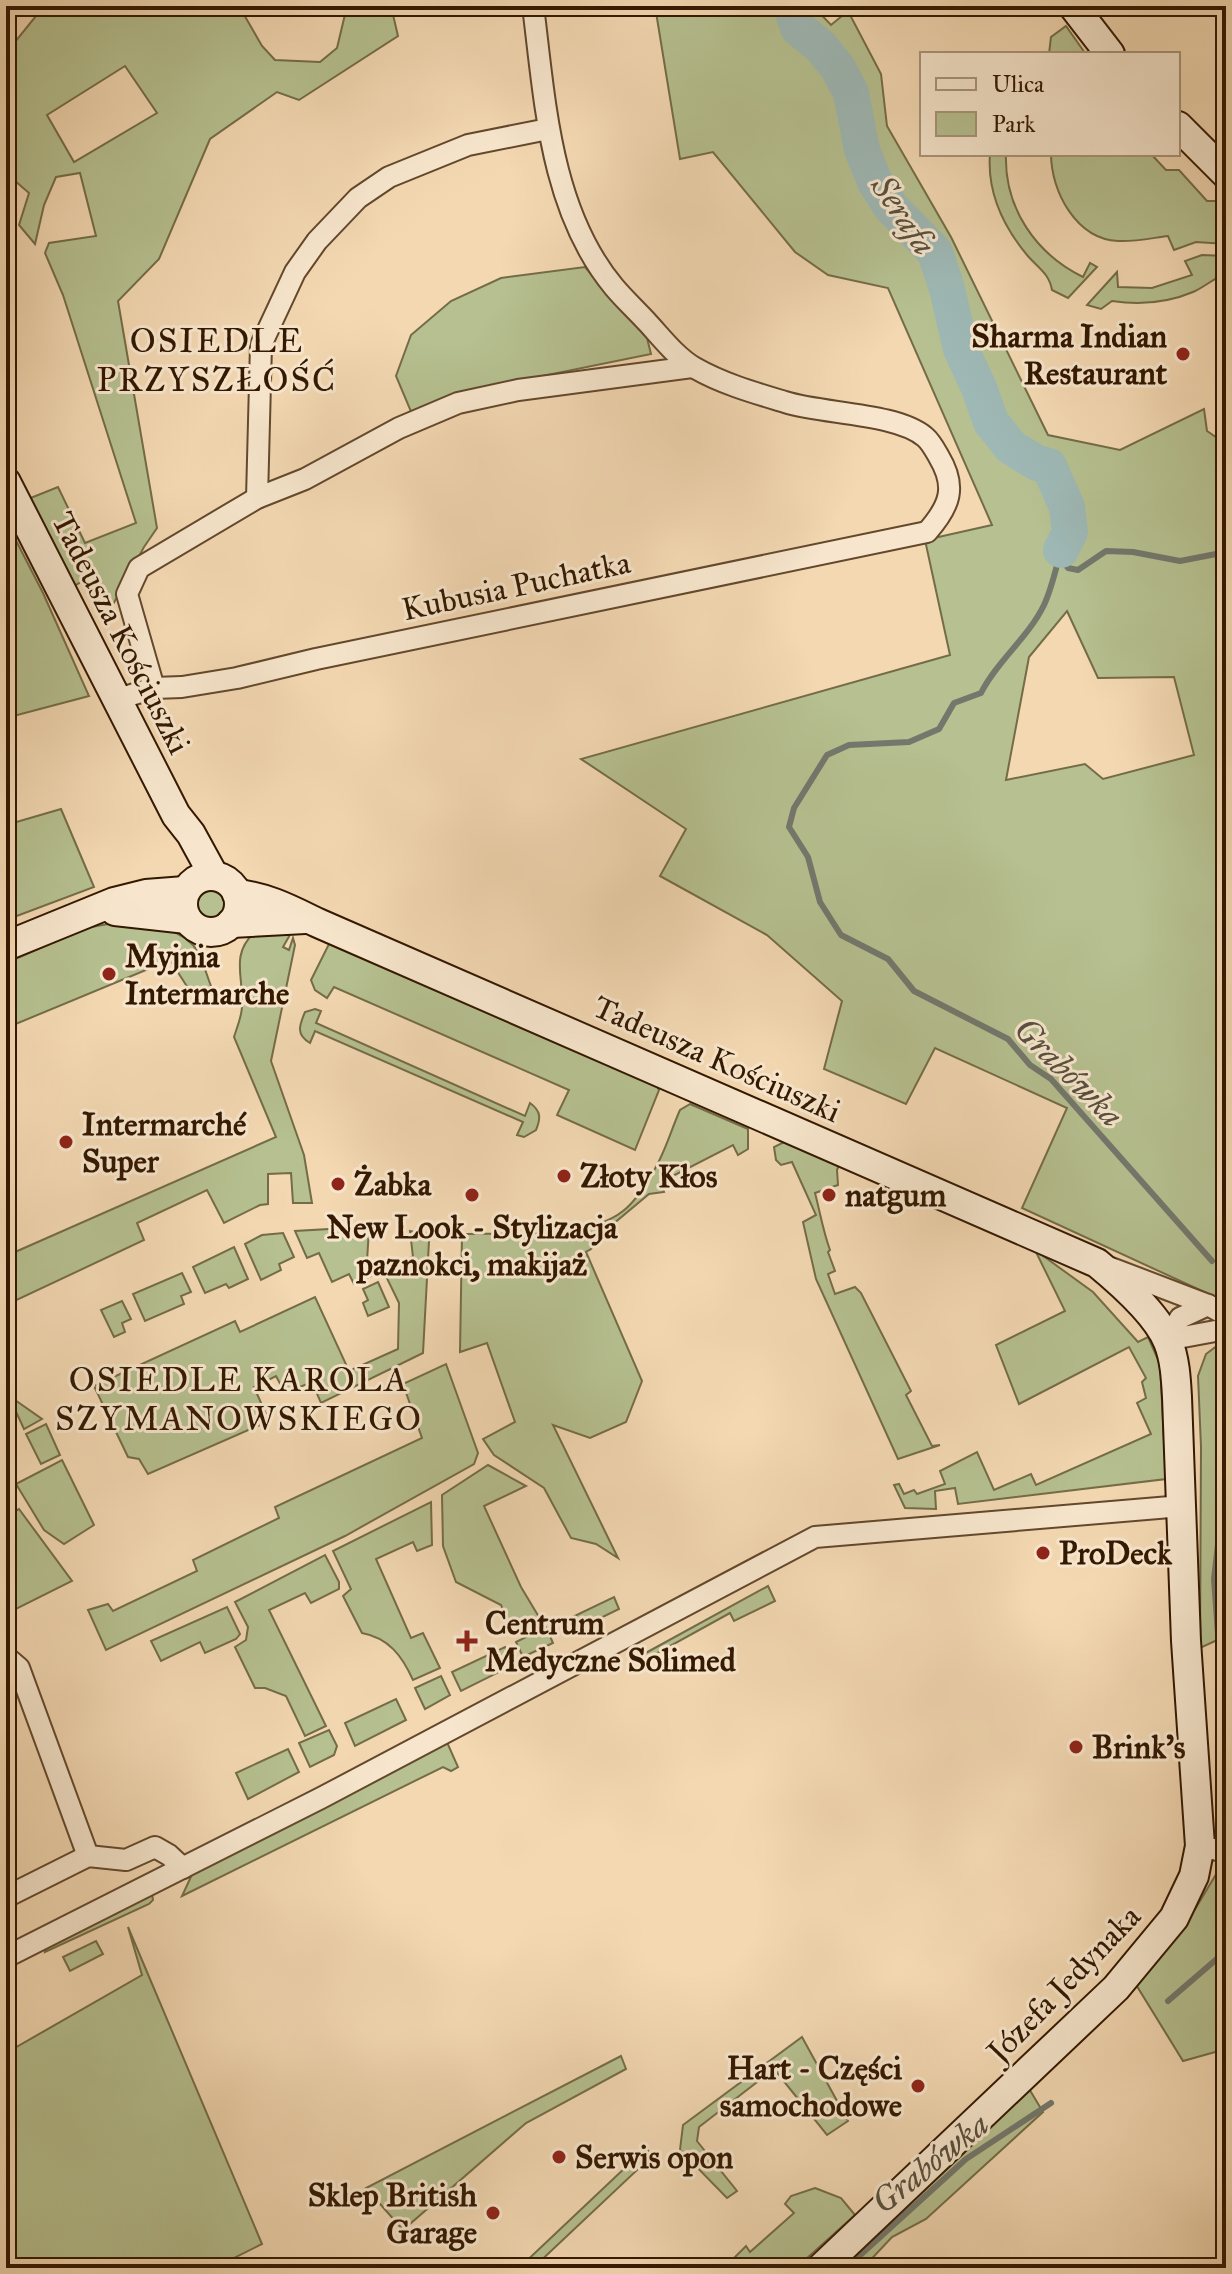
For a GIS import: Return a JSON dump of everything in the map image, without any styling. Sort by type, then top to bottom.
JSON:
[{"type":"street","points":[[533,6],[548,129],[562,183],[585,242],[613,285],[692,367]]},
{"type":"street","points":[[1073,6],[1108,52]]},
{"type":"street","points":[[1180,128],[1226,174]]},
{"type":"street","points":[[257,498],[261,345],[295,272],[317,241],[358,198],[389,177],[468,145],[548,129]]},
{"type":"street","points":[[154,688],[127,594],[139,568],[257,498],[305,479],[399,428],[465,400],[692,367]]},
{"type":"street","name":"Kubusia Puchatka","points":[[118,699],[154,688],[237,678],[469,626],[927,532],[942,515],[950,491],[948,471],[923,435],[899,424],[795,406],[743,390],[692,367]]},
{"type":"street","name":"Tadeusza Kościuszki","points":[[6,482],[176,815],[182,863],[194,893]]},
{"type":"street","points":[[6,946],[86,914],[115,911],[228,882],[237,894],[238,909],[231,923],[218,931],[209,932],[193,926],[194,893]]},
{"type":"street","name":"Tadeusza Kościuszki","points":[[237,894],[271,901],[1097,1263],[1217,1310]]},
{"type":"street","name":"Tadeusza Kościuszki","points":[[231,923],[310,919]]},
{"type":"street","name":"Tadeusza Kościuszki","points":[[1097,1263],[1130,1291],[1167,1340],[1180,1318],[1217,1310]]},
{"type":"street","points":[[1167,1340],[1226,1329]]},
{"type":"street","name":"Józefa Jedynaka","points":[[821,2268],[1116,1988],[1174,1918],[1194,1876],[1213,1849],[1186,1641],[1175,1371],[1167,1340]]},
{"type":"street","points":[[6,1957],[532,1688],[815,1537],[1182,1506]]},
{"type":"street","points":[[6,1657],[19,1668],[88,1856]]},
{"type":"street","points":[[6,1897],[88,1856],[126,1860],[155,1847],[183,1868]]},
{"type":"green space","points":[[44,6],[239,6],[262,46],[275,60],[320,62],[337,48],[347,6],[391,6],[398,36],[299,100],[277,92],[210,139],[159,259],[118,301],[157,528],[110,610],[93,575],[74,586],[28,499],[58,487],[85,543],[136,523],[63,295],[45,253],[49,243],[96,236],[80,173],[56,177],[44,205],[35,244],[19,225],[29,193],[6,173],[6,135],[9,135],[6,127],[6,53]],"holes":[[[125,66],[157,113],[74,162],[47,115]]]},
{"type":"green space","points":[[655,6],[813,6],[831,25],[848,11],[881,74],[887,126],[951,237],[1048,435],[1120,450],[1204,409],[1207,431],[1226,444],[1226,1302],[1022,1208],[1067,1108],[935,1048],[906,1104],[824,1069],[842,1001],[767,935],[660,876],[686,829],[581,759],[950,655],[925,540],[992,525],[888,288],[828,275],[795,252],[713,152],[680,159]],"holes":[[[1067,611],[1098,678],[1174,677],[1194,755],[1103,779],[1085,764],[1006,780],[1029,657]]]},
{"type":"green space","points":[[1066,26],[1084,52],[1049,52],[1051,37]]},
{"type":"green space","points":[[990,156],[1006,156],[1007,174],[1017,211],[1037,242],[1051,256],[1083,277],[1090,263],[1097,267],[1068,298],[1052,290],[1046,275],[1018,244],[998,208]]},
{"type":"green space","points":[[1051,156],[1153,156],[1166,170],[1179,170],[1207,201],[1222,201],[1226,205],[1226,244],[1196,242],[1174,250],[1168,236],[1118,241],[1103,238],[1090,232],[1069,211],[1052,168]]},
{"type":"green space","points":[[1202,255],[1226,256],[1226,274],[1173,299],[1143,303],[1112,301],[1101,309],[1087,305],[1117,272],[1118,287],[1152,288],[1192,275],[1185,261]]},
{"type":"green space","points":[[585,267],[647,338],[651,354],[473,390],[412,414],[396,376],[411,335],[451,301],[501,278]]},
{"type":"green space","points":[[6,521],[43,593],[89,696],[6,718]]},
{"type":"green space","points":[[61,809],[94,887],[6,920],[6,825]]},
{"type":"green space","points":[[208,886],[220,891],[225,903],[220,915],[208,920],[196,915],[191,903],[196,891]]},
{"type":"green space","points":[[108,924],[154,926],[185,938],[199,954],[211,986],[204,998],[188,988],[170,960],[6,1028],[6,963],[86,928]]},
{"type":"green space","points":[[254,933],[291,933],[283,947],[289,950],[293,938],[295,945],[271,1061],[304,1155],[312,1203],[293,1203],[291,1173],[268,1174],[268,1204],[224,1223],[207,1190],[137,1223],[144,1240],[6,1305],[6,1256],[276,1137],[234,1037],[242,1010],[240,958]]},
{"type":"green space","points":[[330,942],[656,1085],[659,1090],[635,1150],[557,1115],[569,1090],[334,987],[327,998],[315,990],[311,980]]},
{"type":"green space","points":[[321,1011],[316,1023],[525,1116],[530,1103],[539,1115],[536,1130],[524,1137],[517,1135],[523,1122],[315,1031],[310,1043],[302,1037],[300,1026],[305,1012]]},
{"type":"green space","points":[[690,1104],[748,1129],[748,1149],[738,1155],[733,1145],[661,1182],[664,1192],[649,1194],[600,1235],[586,1252],[642,1381],[626,1422],[590,1438],[553,1425],[618,1558],[596,1544],[571,1538],[544,1488],[494,1455],[483,1439],[515,1422],[487,1343],[460,1352],[462,1234],[546,1233],[607,1221],[623,1211],[640,1193],[661,1157],[680,1110]]},
{"type":"green space","points":[[786,1141],[840,1163],[838,1185],[815,1193],[835,1271],[828,1274],[835,1294],[855,1287],[861,1293],[911,1391],[906,1395],[932,1446],[940,1445],[898,1459],[816,1279],[803,1222],[816,1215],[792,1162],[781,1165],[776,1160],[774,1147]]},
{"type":"green space","points":[[369,1229],[367,1261],[373,1275],[354,1284],[349,1274],[332,1282],[319,1253],[307,1258],[295,1231]]},
{"type":"green space","points":[[410,1231],[428,1234],[429,1241],[423,1353],[321,1403],[312,1382],[285,1393],[276,1376],[254,1387],[269,1421],[148,1474],[139,1459],[128,1457],[94,1386],[235,1321],[240,1332],[315,1297],[349,1371],[398,1349],[399,1303],[382,1268],[413,1257]]},
{"type":"green space","points":[[283,1233],[294,1257],[279,1264],[281,1270],[261,1280],[245,1244],[262,1235]]},
{"type":"green space","points":[[234,1247],[248,1279],[229,1288],[226,1284],[205,1293],[193,1267]]},
{"type":"green space","points":[[1035,1250],[1093,1292],[1138,1342],[1148,1337],[1160,1364],[1166,1479],[958,1504],[955,1488],[935,1491],[936,1509],[905,1508],[894,1485],[899,1484],[904,1494],[914,1490],[917,1494],[945,1484],[940,1471],[977,1452],[994,1490],[1031,1474],[1036,1485],[1151,1434],[1137,1403],[1146,1398],[1142,1382],[1146,1378],[1129,1347],[1019,1404],[996,1345],[1065,1311]]},
{"type":"green space","points":[[182,1273],[191,1292],[181,1296],[184,1304],[145,1321],[133,1294]]},
{"type":"green space","points":[[378,1282],[389,1307],[368,1316],[363,1303],[368,1300],[363,1289]]},
{"type":"green space","points":[[122,1301],[131,1319],[122,1323],[125,1332],[114,1337],[101,1310]]},
{"type":"green space","points":[[1226,1342],[1226,1636],[1200,1648],[1201,1447],[1198,1376],[1206,1354]]},
{"type":"green space","points":[[446,1364],[478,1453],[474,1464],[345,1536],[106,1650],[88,1610],[108,1604],[113,1611],[197,1571],[193,1560],[279,1518],[275,1507],[422,1438],[403,1384]]},
{"type":"green space","points":[[15,1400],[42,1419],[24,1429],[11,1401]]},
{"type":"green space","points":[[46,1424],[60,1455],[41,1464],[26,1434]]},
{"type":"green space","points":[[62,1460],[94,1525],[64,1544],[44,1530],[16,1484]]},
{"type":"green space","points":[[488,1465],[526,1486],[484,1506],[521,1587],[542,1622],[513,1635],[501,1605],[456,1582],[443,1546],[442,1495]]},
{"type":"green space","points":[[431,1502],[432,1545],[417,1551],[413,1542],[376,1559],[411,1638],[423,1633],[440,1668],[413,1680],[394,1649],[380,1639],[362,1633],[343,1596],[351,1589],[333,1551]]},
{"type":"green space","points":[[19,1509],[72,1581],[6,1614],[6,1516]]},
{"type":"green space","points":[[325,1555],[339,1582],[339,1589],[311,1603],[305,1593],[269,1610],[326,1726],[305,1736],[286,1696],[265,1688],[255,1688],[235,1647],[246,1640],[248,1627],[235,1602]]},
{"type":"green space","points":[[768,1586],[775,1601],[734,1621],[730,1613],[645,1660],[642,1655]]},
{"type":"green space","points":[[614,1597],[619,1609],[568,1634],[562,1622]]},
{"type":"green space","points":[[227,1607],[240,1634],[236,1639],[205,1653],[200,1642],[161,1661],[151,1641]]},
{"type":"green space","points":[[546,1627],[553,1643],[523,1657],[516,1642]]},
{"type":"green space","points":[[505,1647],[513,1665],[461,1691],[452,1672]]},
{"type":"green space","points":[[441,1676],[450,1695],[425,1709],[415,1688]]},
{"type":"green space","points":[[396,1699],[406,1720],[355,1746],[345,1723]]},
{"type":"green space","points":[[329,1730],[337,1746],[334,1755],[310,1767],[299,1743]]},
{"type":"green space","points":[[446,1740],[458,1767],[451,1771],[443,1767],[182,1896],[195,1868]]},
{"type":"green space","points":[[288,1749],[299,1772],[248,1799],[236,1773]]},
{"type":"green space","points":[[1224,1861],[1226,2049],[1183,2061],[1135,1983],[1182,1931]]},
{"type":"green space","points":[[152,1894],[153,1900],[149,1904],[45,1952],[46,1947]]},
{"type":"green space","points":[[128,1927],[262,2244],[214,2268],[6,2268],[6,2053],[142,1975]]},
{"type":"green space","points":[[96,1941],[103,1954],[70,1971],[63,1957]]},
{"type":"green space","points":[[802,2037],[848,2121],[827,2135],[774,2069],[699,2127],[697,2141],[737,2191],[727,2198],[680,2150],[683,2125]]},
{"type":"green space","points":[[621,2056],[626,2069],[526,2123],[403,2230],[366,2188]]},
{"type":"green space","points":[[1028,2087],[1043,2112],[926,2219],[892,2237],[863,2268],[831,2268]]},
{"type":"green space","points":[[646,2148],[652,2156],[533,2268],[519,2268]]},
{"type":"green space","points":[[815,2188],[841,2198],[855,2215],[796,2268],[724,2268],[746,2246],[750,2252],[794,2213],[785,2204],[791,2196]]},
{"type":"waterway","name":"Serafa","points":[[791,6],[798,28],[821,47],[838,68],[851,93],[862,150],[875,182],[891,207],[935,252],[961,349],[991,422],[1011,447],[1037,463],[1049,466],[1067,507],[1070,532],[1061,550]]},
{"type":"waterway","name":"Grabówka","points":[[1061,550],[1044,605],[981,693],[954,703],[939,729],[909,742],[849,745],[827,755],[794,808],[789,827],[808,857],[820,902],[841,935],[888,959],[914,991],[1008,1039],[1030,1065],[1051,1079],[1212,1261]]},
{"type":"waterway","name":"Serafa","points":[[1061,554],[1068,568],[1078,570],[1106,551],[1133,552],[1180,561],[1216,554],[1226,560]]},
{"type":"waterway","name":"Grabówka","points":[[1226,1378],[1223,1391],[1226,1392]]},
{"type":"waterway","name":"Grabówka","points":[[1218,1634],[1214,1579],[1226,1475]]},
{"type":"waterway","name":"Grabówka","points":[[1168,2001],[1226,1951]]},
{"type":"waterway","name":"Grabówka","points":[[846,2268],[966,2159],[1051,2103]]},
{"type":"place","name":"Sharma Indian Restaurant","points":[[1183,354]]},
{"type":"place","name":"Myjnia Intermarche","points":[[109,974]]},
{"type":"place","name":"Intermarché Super","points":[[66,1142]]},
{"type":"place","name":"Złoty Kłos","points":[[564,1176]]},
{"type":"place","name":"Żabka","points":[[338,1184]]},
{"type":"place","name":"New Look - Stylizacja paznokci, makijaż","points":[[472,1195]]},
{"type":"place","name":"natgum","points":[[829,1195]]},
{"type":"place","name":"ProDeck","points":[[1043,1553]]},
{"type":"place","name":"Centrum Medyczne Solimed","points":[[467,1641]]},
{"type":"place","name":"Brink's","points":[[1076,1747]]},
{"type":"place","name":"Hart - Części samochodowe","points":[[918,2086]]},
{"type":"place","name":"Serwis opon","points":[[559,2157]]},
{"type":"place","name":"Sklep British Garage","points":[[493,2213]]},
{"type":"district","name":"OSIEDLE PRZYSZŁOŚĆ","points":[[217,360]]},
{"type":"district","name":"OSIEDLE KAROLA SZYMANOWSKIEGO","points":[[239,1398]]}]
